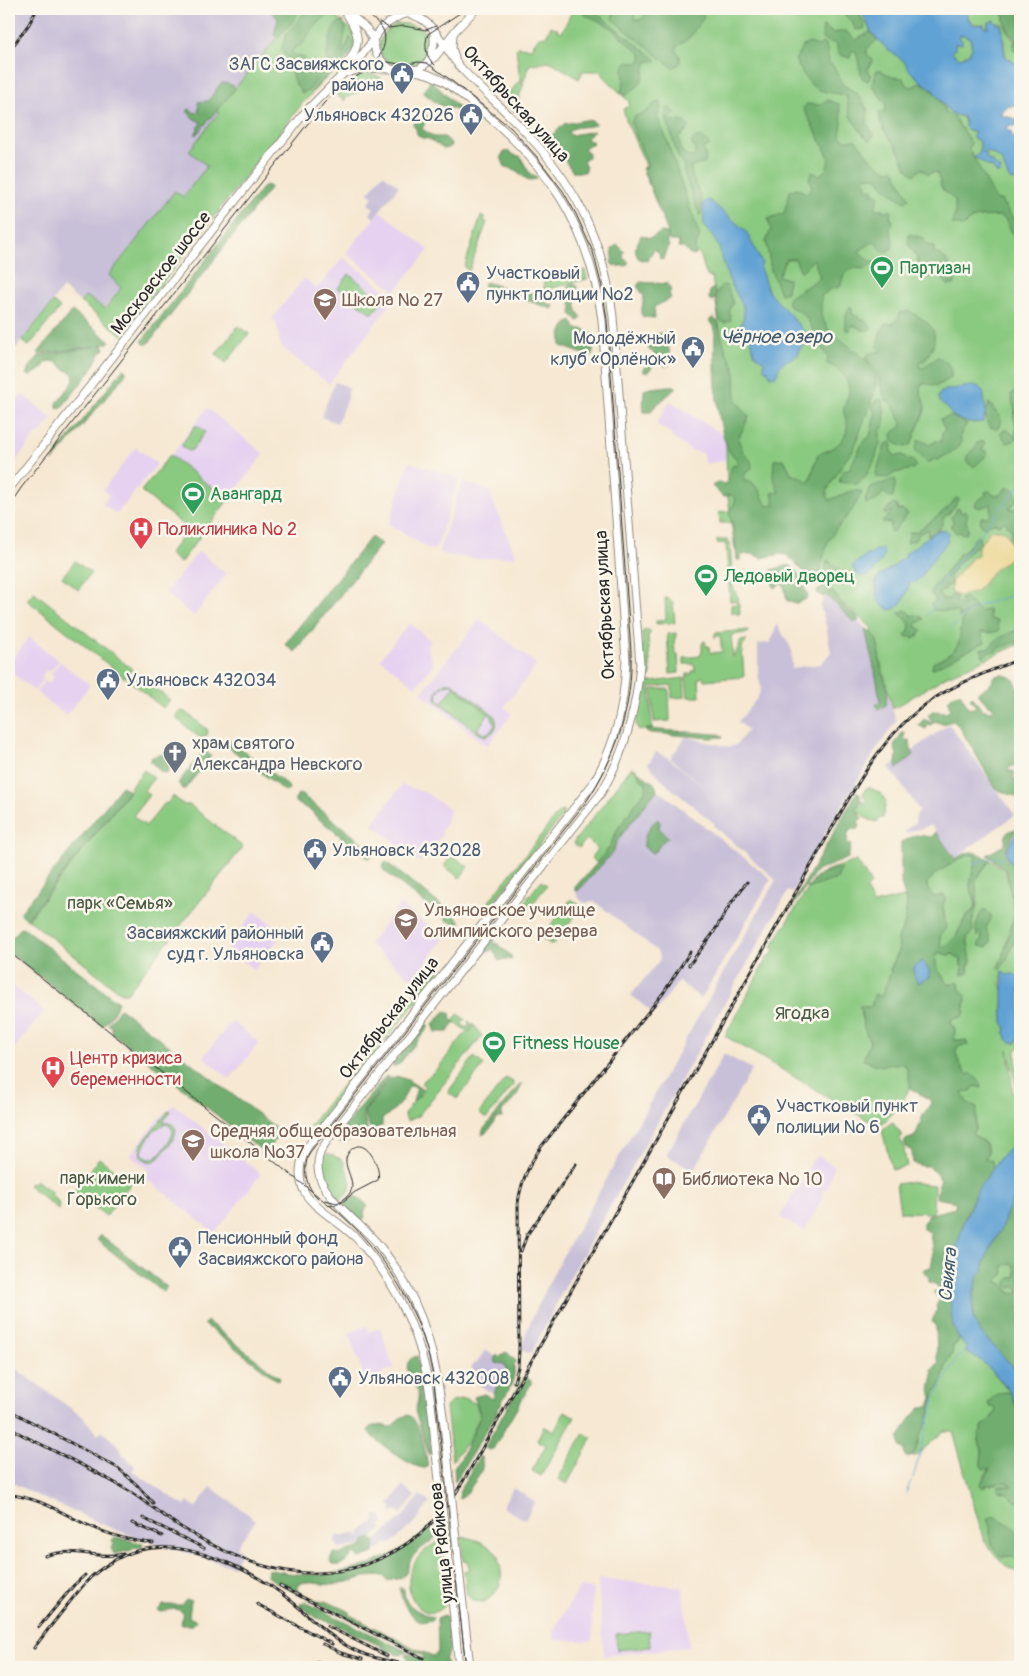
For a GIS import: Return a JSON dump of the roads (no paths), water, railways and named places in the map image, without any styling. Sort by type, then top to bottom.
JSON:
[{"type":"main road","points":[[344,9],[364,24],[373,40],[380,60],[391,69]]},
{"type":"main road","points":[[329,86],[353,56],[357,45],[355,27],[344,9]]},
{"type":"main road","points":[[368,9],[407,13],[421,19],[433,29],[432,51],[427,63]]},
{"type":"main road","points":[[373,40],[383,26],[395,17],[427,9]]},
{"type":"main road","points":[[414,71],[427,63],[444,46],[476,9]]},
{"type":"main road","name":"Октябрьская улица","points":[[318,1154],[607,784],[624,749],[638,694],[640,664],[614,320],[610,291],[602,259],[590,225],[571,190],[538,145],[458,66],[433,29]]},
{"type":"main road","points":[[455,31],[452,48],[458,66]]},
{"type":"main road","name":"Московское шоссе","points":[[9,489],[302,116],[329,86],[362,55],[373,40]]},
{"type":"main road","name":"Московское шоссе","points":[[338,78],[361,68],[414,71]]},
{"type":"main road","name":"Октябрьская улица","points":[[310,1200],[302,1186],[300,1172],[302,1157],[308,1146],[582,798],[610,749],[619,720],[625,684],[626,661],[602,320],[595,278],[582,237],[565,204],[541,170],[506,131],[442,79],[426,72],[414,71]]},
{"type":"main road","points":[[506,131],[515,121]]},
{"type":"main road","points":[[619,560],[632,559]]},
{"type":"main road","points":[[468,941],[478,949]]},
{"type":"main road","points":[[308,1146],[318,1154]]},
{"type":"main road","name":"улица Рябикова","points":[[318,1154],[320,1176],[328,1192],[376,1243],[395,1266],[409,1290],[427,1333],[434,1356],[443,1416],[470,1667]]},
{"type":"main road","name":"улица Рябикова","points":[[310,1200],[358,1240],[380,1267],[393,1287],[412,1326],[421,1351],[428,1385],[459,1667]]},
{"type":"water","points":[[861,9],[963,9],[974,25],[984,24],[984,27],[988,28],[988,23],[994,20],[997,24],[1001,24],[1006,58],[1017,65],[1021,84],[1020,104],[1007,107],[1001,112],[1001,115],[1020,120],[1020,128],[1008,126],[1006,128],[1011,132],[1013,138],[1018,137],[1020,140],[1020,145],[1017,148],[1020,150],[1020,184],[1016,180],[1010,180],[1003,163],[993,154],[987,151],[983,152],[987,154],[986,158],[1001,169],[1000,174],[997,174],[991,166],[974,157],[980,153],[980,142],[972,137],[975,134],[966,128],[963,117],[955,115],[948,110],[933,90],[908,69],[905,62],[887,49],[871,32]],"holes":[[[960,35],[970,38],[972,48],[968,55],[960,58],[954,55],[952,51],[955,49],[955,43],[962,44],[962,40],[959,38]]]},
{"type":"water","name":"Чёрное озеро","points":[[709,200],[746,231],[762,263],[760,268],[769,293],[808,336],[807,343],[799,350],[798,355],[782,364],[775,377],[770,376],[769,372],[764,369],[764,362],[754,353],[750,334],[740,326],[744,316],[743,306],[728,278],[719,248],[704,225],[703,205],[704,202]]},
{"type":"water","points":[[978,386],[983,391],[986,410],[983,422],[974,423],[958,419],[951,414],[938,398],[940,393],[946,390]]},
{"type":"water","points":[[939,530],[949,533],[948,541],[922,576],[917,581],[910,583],[901,603],[890,610],[881,604],[876,594],[876,581],[878,578],[905,558],[906,553]]},
{"type":"water","points":[[882,548],[884,552],[883,558],[873,573],[860,576],[852,566],[866,555],[871,555],[875,550]]},
{"type":"water","points":[[1020,826],[1020,879],[1006,852]]},
{"type":"water","points":[[923,961],[930,972],[930,977],[918,983],[913,969],[918,963]]},
{"type":"water","points":[[1003,971],[1006,975],[1013,974],[1020,977],[1020,1035],[1015,1044],[1007,1039],[1004,1033],[1006,1030],[1003,1021]]},
{"type":"water","points":[[1020,1125],[1020,1190],[1011,1202],[1003,1224],[984,1262],[983,1271],[978,1276],[973,1296],[973,1317],[980,1332],[1020,1374],[1020,1416],[1008,1389],[1003,1383],[976,1357],[965,1352],[966,1346],[954,1328],[951,1293],[954,1260],[957,1255],[956,1250],[964,1221],[978,1189],[1002,1155],[1015,1142],[1019,1131],[1017,1127]]},
{"type":"waterway","points":[[933,592],[1020,485]]},
{"type":"waterway","points":[[952,628],[963,615],[978,606],[1020,593]]},
{"type":"waterway","points":[[927,616],[938,601]]},
{"type":"waterway","points":[[974,863],[993,858],[1008,858]]},
{"type":"waterway","points":[[913,1478],[935,1398],[959,1355],[964,1352]]},
{"type":"waterway","points":[[906,1493],[911,1481]]},
{"type":"tram line","points":[[362,9],[378,23],[385,37],[379,57],[372,64]]},
{"type":"tram line","points":[[435,65],[426,51],[428,34],[466,9]]},
{"type":"tram line","points":[[379,22],[389,28],[404,26],[426,30],[436,26]]},
{"type":"tram line","points":[[9,506],[21,488],[324,103],[344,84],[383,61],[404,65],[418,62],[427,63],[448,78],[511,128],[537,157],[563,191],[576,214],[593,252],[602,287],[607,320],[631,651],[631,671],[626,711],[614,749],[597,785],[586,802],[310,1152],[306,1164],[306,1176],[310,1188],[318,1198]]},
{"type":"tram line","points":[[9,952],[338,1212],[372,1246],[399,1285],[420,1328],[433,1374],[466,1667]]},
{"type":"tram line","points":[[325,1200],[337,1203],[351,1191],[352,1184],[346,1165],[346,1158],[355,1147],[360,1146],[366,1149],[375,1160],[379,1174],[378,1180],[355,1192],[341,1203],[334,1205],[326,1204]]},
{"type":"railway","points":[[9,51],[29,24],[37,9]]},
{"type":"railway","points":[[9,1428],[115,1483],[181,1527],[208,1542],[237,1557],[268,1567],[293,1572],[341,1571],[365,1565],[408,1543],[427,1527],[448,1504],[471,1468],[839,816],[876,756],[890,738],[923,706],[962,683],[1020,659]]},
{"type":"railway","points":[[689,965],[712,935],[731,903],[747,882]]},
{"type":"railway","points":[[514,1382],[518,1367],[519,1350],[518,1203],[526,1174],[541,1147],[664,992],[690,952]]},
{"type":"railway","points":[[521,1251],[527,1235],[576,1164]]},
{"type":"railway","points":[[9,1410],[118,1468],[153,1503]]},
{"type":"railway","points":[[9,1495],[20,1496],[39,1502],[110,1534],[135,1541],[153,1543]]},
{"type":"railway","points":[[143,1518],[204,1548]]},
{"type":"railway","points":[[132,1523],[162,1536]]},
{"type":"railway","points":[[34,1648],[91,1577],[114,1560],[127,1554],[140,1550],[159,1548],[199,1553],[240,1569],[276,1590],[347,1646],[373,1657],[419,1667]]},
{"type":"railway","points":[[45,1556],[66,1552],[104,1555],[123,1554]]},
{"type":"railway","points":[[39,1627],[74,1585],[85,1575]]},
{"type":"railway","points":[[280,1586],[423,1658]]},
{"type":"railway","points":[[257,1604],[332,1644]]},
{"type":"railway","points":[[327,1626],[387,1656]]},
{"type":"railway","points":[[323,1644],[341,1653],[362,1659]]},
{"type":"railway","points":[[317,1662],[339,1665],[362,1663]]},
{"type":"place","name":"ЗАГС Засвияжского района","points":[[402,95]]},
{"type":"place","name":"Ульяновск 432026","points":[[471,136]]},
{"type":"place","name":"Партизан","points":[[882,289]]},
{"type":"place","name":"Участковый пункт полиции №2","points":[[468,304]]},
{"type":"place","name":"Школа № 27","points":[[325,321]]},
{"type":"place","name":"Молодёжный клуб «Орлёнок»","points":[[693,369]]},
{"type":"place","name":"Авангард","points":[[193,515]]},
{"type":"place","name":"Поликлиника № 2","points":[[141,550]]},
{"type":"place","name":"Ледовый дворец","points":[[706,597]]},
{"type":"place","name":"Ульяновск 432034","points":[[108,701]]},
{"type":"place","name":"храм святого Александра Невского","points":[[175,774]]},
{"type":"place","name":"Ульяновск 432028","points":[[315,871]]},
{"type":"place","name":"Ульяновское училище олимпийского резерва","points":[[406,941]]},
{"type":"place","name":"Засвияжский районный суд г. Ульяновска","points":[[322,964]]},
{"type":"place","name":"Fitness House","points":[[494,1064]]},
{"type":"place","name":"Центр кризиса беременности","points":[[53,1089]]},
{"type":"place","name":"Участковый пункт полиции № 6","points":[[759,1137]]},
{"type":"place","name":"Средняя общеобразовательная школа №37","points":[[193,1162]]},
{"type":"place","name":"Библиотека № 10","points":[[664,1200]]},
{"type":"place","name":"Пенсионный фонд Засвияжского района","points":[[180,1269]]},
{"type":"place","name":"Ульяновск 432008","points":[[340,1399]]},
{"type":"park label","name":"парк «Семья»","points":[[120,903]]},
{"type":"park label","name":"Ягодка","points":[[802,1013]]},
{"type":"park label","name":"парк имени Горького","points":[[102,1188]]},
{"type":"water label","name":"Свияга","points":[[948,1275]]}]
